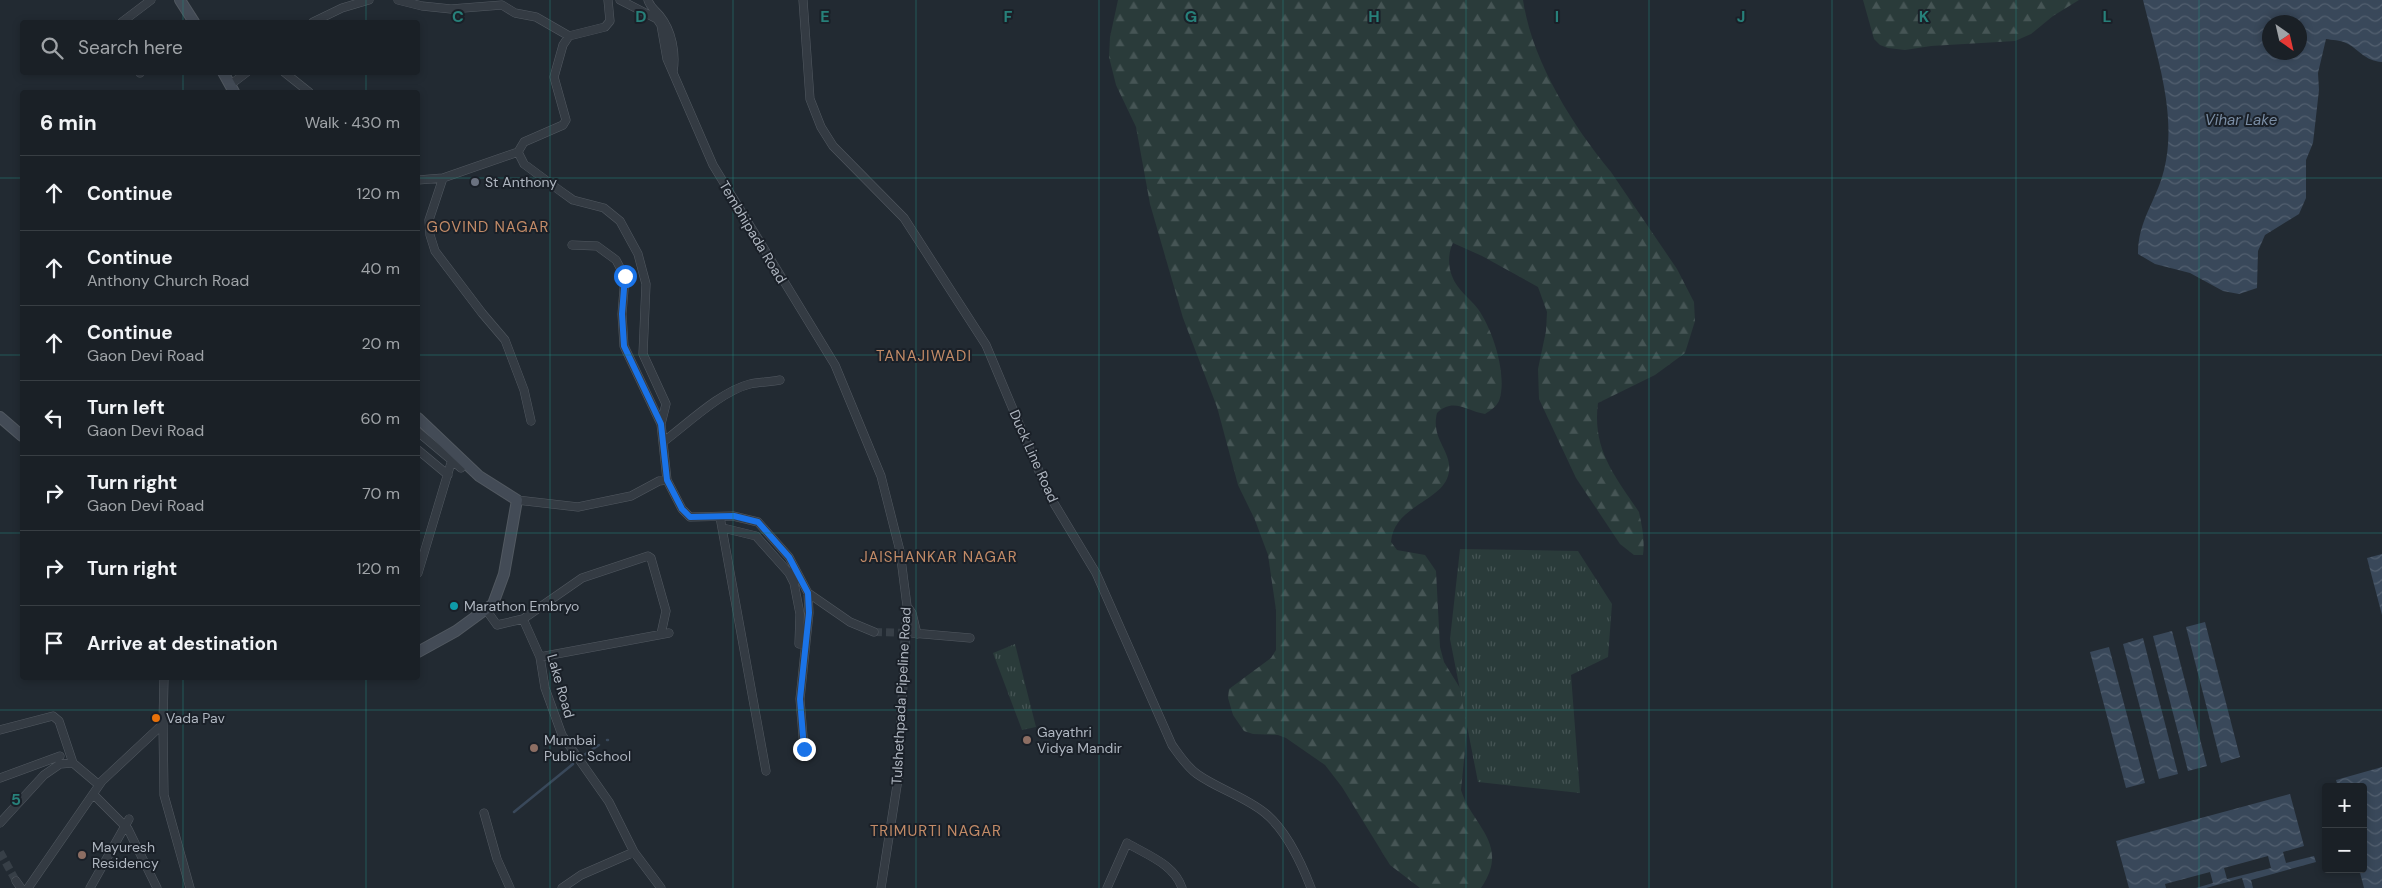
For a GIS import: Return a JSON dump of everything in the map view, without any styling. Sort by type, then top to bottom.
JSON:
[{"type":"street","points":[[125,20],[151,0]]},
{"type":"street","points":[[180,0],[193,20]]},
{"type":"street","points":[[317,20],[342,8],[369,0]]},
{"type":"street","points":[[398,0],[422,6],[502,5],[515,14],[536,17],[569,36],[606,27],[610,21],[608,0]]},
{"type":"street","name":"Tembhipada Road","points":[[620,0],[657,19],[661,25],[668,59],[714,165],[835,365],[881,476]]},
{"type":"street","points":[[648,0],[650,6],[670,30],[675,63],[673,72]]},
{"type":"street","name":"Duck Line Road","points":[[803,0],[810,99],[821,127],[834,146],[904,218],[986,346],[1049,495],[1096,573],[1172,745],[1184,763],[1198,775],[1239,796],[1265,813],[1286,837],[1305,871],[1311,888]]},
{"type":"street","points":[[420,180],[443,178],[518,152],[524,142],[563,125],[566,120],[554,76],[563,46],[569,36]]},
{"type":"street","points":[[225,75],[232,89],[244,75]]},
{"type":"street","points":[[288,75],[306,90]]},
{"type":"street","points":[[518,152],[524,164],[573,200],[604,208],[620,221],[638,254],[646,284],[643,354],[666,404],[661,424]]},
{"type":"street","points":[[443,178],[429,220],[433,243],[436,251],[473,302],[505,340],[524,390],[531,421]]},
{"type":"street","points":[[572,245],[597,246],[616,260],[625,276],[622,314],[624,346],[661,424],[667,480],[682,509],[690,517],[720,518],[734,516],[758,522],[789,557],[808,593],[809,613],[800,699],[804,749]]},
{"type":"street","points":[[663,442],[699,412],[732,393],[749,384],[780,380]]},
{"type":"street","points":[[0,417],[20,434]]},
{"type":"street","points":[[420,420],[461,468]]},
{"type":"street","points":[[420,433],[516,500],[578,506],[631,496],[659,480],[667,480]]},
{"type":"street","points":[[420,452],[448,475]]},
{"type":"street","points":[[420,567],[453,457]]},
{"type":"street","name":"Tulshethpada Pipeline Road","points":[[881,476],[900,551],[907,606],[898,779],[881,888]]},
{"type":"street","points":[[420,651],[442,640],[487,611],[493,604],[504,574],[516,500]]},
{"type":"street","points":[[720,518],[766,771]]},
{"type":"street","points":[[723,528],[756,536],[789,573],[794,584],[800,614],[799,644]]},
{"type":"street","points":[[487,611],[497,625],[523,619],[582,578],[648,556],[651,558],[666,610],[665,633],[540,657]]},
{"type":"street","points":[[808,593],[850,622],[874,632]]},
{"type":"street","points":[[907,606],[912,613],[914,633],[970,638]]},
{"type":"street","name":"Lake Road","points":[[523,619],[540,657],[545,688],[562,735],[609,802],[634,852],[661,888]]},
{"type":"street","points":[[164,680],[162,724],[164,795],[190,888]]},
{"type":"street","points":[[0,730],[53,716],[59,721],[72,763],[99,785]]},
{"type":"street","points":[[28,888],[99,785],[162,724]]},
{"type":"street","points":[[0,778],[60,756]]},
{"type":"street","points":[[0,823],[44,775],[60,764],[72,763]]},
{"type":"street","points":[[93,794],[127,823],[157,888]]},
{"type":"street","points":[[484,813],[498,859],[510,888]]},
{"type":"street","points":[[90,888],[127,823]]},
{"type":"street","points":[[1107,888],[1127,843],[1171,868],[1179,878],[1182,888]]},
{"type":"street","points":[[562,888],[581,875],[634,852]]},
{"type":"green space","points":[[1118,0],[1523,0],[1535,46],[1568,113],[1677,269],[1694,302],[1695,321],[1685,353],[1655,375],[1598,403],[1598,434],[1602,448],[1613,473],[1639,512],[1644,549],[1643,555],[1634,555],[1620,544],[1576,478],[1539,399],[1538,369],[1546,331],[1547,312],[1538,287],[1482,256],[1453,243],[1451,247],[1449,264],[1454,281],[1484,318],[1494,341],[1502,379],[1499,401],[1485,414],[1454,405],[1443,408],[1437,413],[1437,431],[1448,460],[1448,476],[1436,492],[1400,520],[1394,530],[1391,542],[1397,550],[1425,555],[1436,571],[1440,647],[1444,662],[1463,693],[1469,710],[1461,790],[1466,803],[1491,847],[1492,859],[1489,873],[1481,888],[1420,888],[1390,865],[1342,787],[1325,765],[1286,738],[1278,735],[1253,734],[1244,731],[1233,715],[1228,698],[1229,689],[1271,658],[1276,650],[1276,610],[1268,555],[1255,520],[1238,485],[1217,407],[1183,318],[1150,204],[1136,127],[1116,85],[1109,57],[1110,37]]},
{"type":"green space","points":[[1863,0],[2079,0],[2053,16],[2031,34],[2015,41],[1931,46],[1905,50],[1888,48],[1880,45],[1874,39]]},
{"type":"green space","points":[[1460,549],[1578,551],[1612,604],[1608,657],[1571,675],[1580,793],[1478,782],[1450,639]]},
{"type":"green space","points":[[1015,644],[1036,727],[1022,730],[993,653]]},
{"type":"water","name":"Vihar Lake","points":[[2143,0],[2382,0],[2382,62],[2370,59],[2344,42],[2326,39],[2318,73],[2319,90],[2313,143],[2306,160],[2306,198],[2299,214],[2265,235],[2258,251],[2257,288],[2239,294],[2223,291],[2190,273],[2155,264],[2138,254],[2141,231],[2161,181],[2168,149],[2167,106],[2159,63]]},
{"type":"water","points":[[2382,554],[2382,615],[2367,558]]},
{"type":"water","points":[[2205,622],[2240,757],[2221,763],[2186,627]]},
{"type":"water","points":[[2172,631],[2207,766],[2188,771],[2153,636]]},
{"type":"water","points":[[2143,638],[2178,774],[2159,779],[2123,644]]},
{"type":"water","points":[[2109,647],[2145,783],[2126,788],[2090,652]]},
{"type":"water","points":[[2382,767],[2382,888],[2364,888],[2360,873],[2367,873],[2367,783],[2337,783],[2336,780]]},
{"type":"water","points":[[2290,794],[2304,846],[2283,852],[2286,863],[2314,856],[2316,862],[2251,880],[2253,888],[2245,888],[2242,878],[2206,888],[2196,888],[2213,883],[2210,872],[2165,884],[2166,888],[2129,888],[2116,841]],"holes":[[[2268,856],[2271,868],[2227,879],[2224,868]]]},
{"type":"waterway","points":[[584,755],[599,745]]},
{"type":"waterway","points":[[514,812],[573,764]]},
{"type":"tunnel","points":[[874,632],[912,633]]},
{"type":"tunnel","points":[[0,852],[16,881]]},
{"type":"place","name":"St Anthony","points":[[475,182]]},
{"type":"place","name":"Marathon Embryo","points":[[454,606]]},
{"type":"place","name":"Vada Pav","points":[[156,718]]},
{"type":"place","name":"Gayathri Vidya Mandir","points":[[1027,740]]},
{"type":"place","name":"Mumbai Public School","points":[[534,748]]},
{"type":"place","name":"Mayuresh Residency","points":[[82,855]]},
{"type":"district","name":"GOVIND NAGAR","points":[[488,227]]},
{"type":"district","name":"TANAJIWADI","points":[[924,356]]},
{"type":"district","name":"JAISHANKAR NAGAR","points":[[939,557]]},
{"type":"district","name":"TRIMURTI NAGAR","points":[[936,831]]},
{"type":"route","points":[[625,276],[622,314],[624,346],[661,424],[667,480],[682,509],[690,517],[720,518],[734,516],[758,522],[789,557],[808,593],[809,613],[800,699],[800,722],[804,749]]}]
